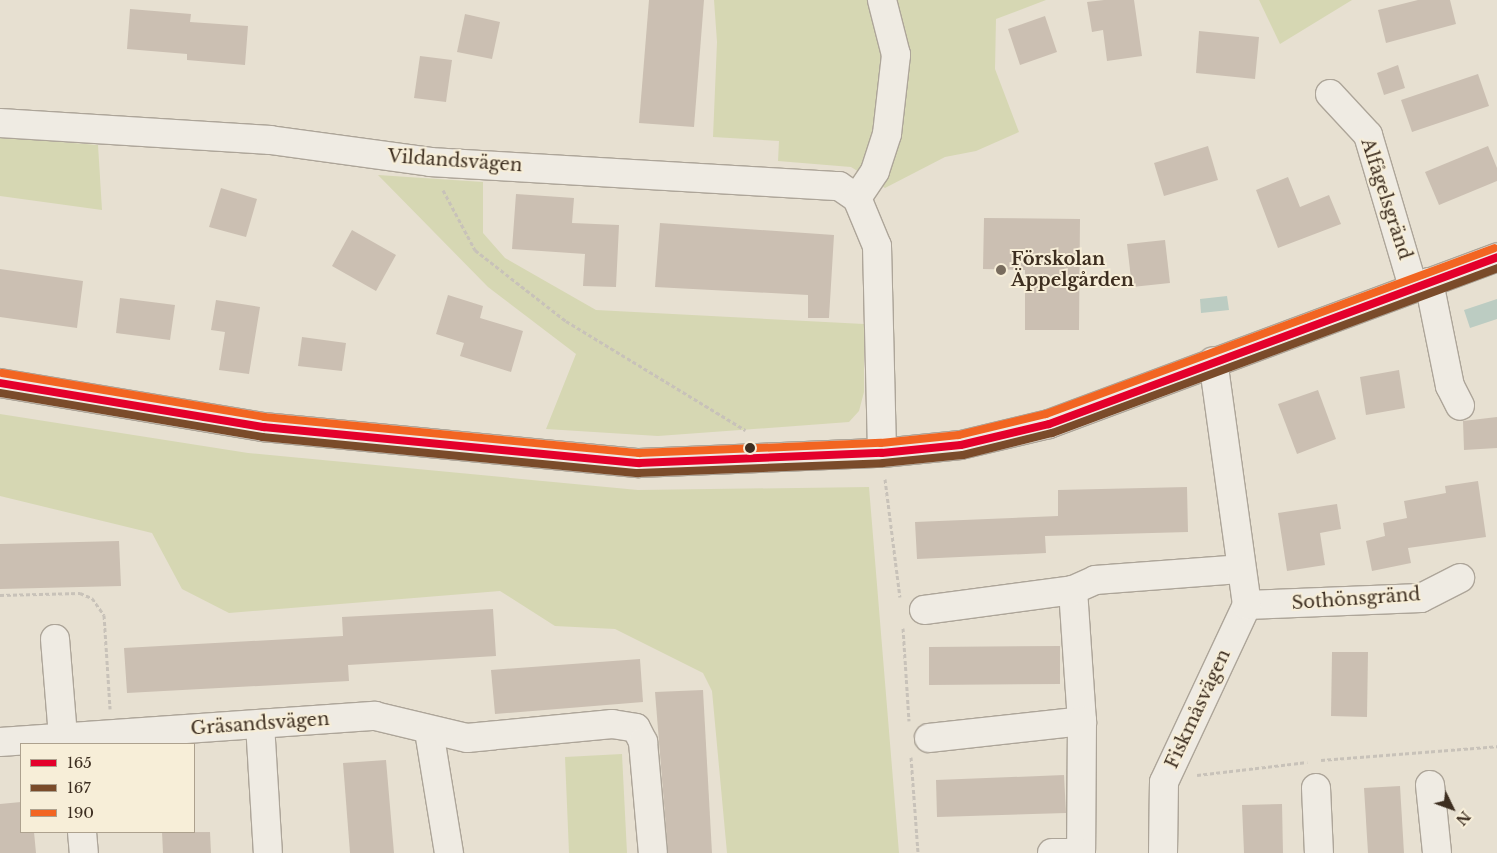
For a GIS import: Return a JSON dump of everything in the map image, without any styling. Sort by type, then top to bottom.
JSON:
[{"type":"street","points":[[882,0],[896,55],[888,124],[875,171],[857,198],[877,246],[882,454]]},
{"type":"street","name":"Alfågelsgränd","points":[[1330,94],[1368,135],[1421,284],[1450,386],[1460,406]]},
{"type":"street","name":"Vildandsvägen","points":[[0,123],[270,140],[430,162],[810,182],[839,186],[857,198]]},
{"type":"street","points":[[0,383],[264,428],[639,463],[882,454],[961,445],[1050,424],[1497,257]]},
{"type":"street","points":[[1213,362],[1240,569],[1247,605]]},
{"type":"street","points":[[910,612],[1073,590],[1095,580],[1240,569]]},
{"type":"street","name":"Sothönsgränd","points":[[1247,605],[1421,598],[1460,578]]},
{"type":"street","points":[[1052,853],[1081,852],[1082,721],[1073,590]]},
{"type":"street","name":"Fiskmåsvägen","points":[[1163,853],[1164,782],[1247,605]]},
{"type":"street","points":[[55,639],[72,739]]},
{"type":"street","name":"Gräsandsvägen","points":[[0,742],[72,739],[375,716],[429,731],[467,738],[612,724],[636,728],[643,742],[653,853]]},
{"type":"street","points":[[916,738],[1082,721]]},
{"type":"street","points":[[260,724],[268,853]]},
{"type":"street","points":[[429,731],[449,853]]},
{"type":"street","points":[[1430,785],[1437,853]]},
{"type":"street","points":[[1316,788],[1319,853]]},
{"type":"street","points":[[82,833],[84,853]]},
{"type":"path","points":[[438,180],[475,250],[566,321],[748,432]]},
{"type":"path","points":[[882,454],[910,612],[916,738],[918,853]]},
{"type":"path","points":[[1222,770],[1497,746]]},
{"type":"green space","points":[[714,0],[1046,0],[996,19],[995,69],[1019,132],[976,151],[945,157],[885,188],[851,167],[778,161],[779,141],[713,137],[717,42]]},
{"type":"green space","points":[[1259,0],[1352,0],[1280,44]]},
{"type":"green space","points":[[0,137],[98,145],[102,210],[0,196]]},
{"type":"green space","points":[[378,175],[483,182],[483,233],[505,258],[596,310],[864,324],[864,392],[859,411],[849,422],[658,436],[546,429],[576,354],[488,287]]},
{"type":"green space","points":[[0,414],[248,453],[638,490],[869,487],[899,853],[727,853],[712,691],[703,673],[615,629],[555,626],[500,591],[229,613],[182,589],[152,533],[0,496]]},
{"type":"green space","points":[[622,754],[627,853],[569,853],[565,757]]},
{"type":"shaded area","points":[[1227,296],[1229,310],[1201,313],[1200,299]]},
{"type":"shaded area","points":[[1497,299],[1497,319],[1470,328],[1464,310]]},
{"type":"building","points":[[649,0],[704,0],[694,127],[639,123]]},
{"type":"building","points":[[1134,0],[1142,56],[1107,61],[1103,30],[1092,32],[1087,2]]},
{"type":"building","points":[[1418,0],[1450,0],[1456,24],[1386,43],[1378,10]]},
{"type":"building","points":[[130,9],[191,14],[190,22],[248,26],[245,65],[187,60],[187,54],[127,49]]},
{"type":"building","points":[[465,14],[500,22],[492,59],[457,52]]},
{"type":"building","points":[[1045,16],[1057,52],[1020,65],[1008,29]]},
{"type":"building","points":[[1199,31],[1259,37],[1255,79],[1196,73]]},
{"type":"building","points":[[420,56],[452,60],[446,102],[414,98]]},
{"type":"building","points":[[1398,65],[1405,88],[1384,95],[1377,73]]},
{"type":"building","points":[[1478,74],[1489,106],[1412,132],[1401,100]]},
{"type":"building","points":[[1208,146],[1218,180],[1164,196],[1154,163]]},
{"type":"building","points":[[1488,146],[1497,168],[1497,181],[1439,205],[1425,172]]},
{"type":"building","points":[[1288,177],[1300,207],[1329,195],[1341,224],[1278,248],[1256,190]]},
{"type":"building","points":[[221,188],[257,199],[246,237],[209,227]]},
{"type":"building","points":[[516,194],[574,198],[572,223],[619,225],[616,287],[583,286],[585,254],[512,249]]},
{"type":"building","points":[[984,218],[1080,219],[1079,330],[1025,330],[1025,270],[983,269]]},
{"type":"building","points":[[660,223],[834,235],[829,318],[808,318],[808,295],[655,287]]},
{"type":"building","points":[[352,230],[396,255],[376,291],[332,266]]},
{"type":"building","points":[[1165,240],[1170,283],[1132,287],[1127,244]]},
{"type":"building","points":[[0,269],[83,281],[77,328],[0,317]]},
{"type":"building","points":[[448,295],[483,306],[480,318],[523,331],[511,372],[460,356],[464,343],[436,334]]},
{"type":"building","points":[[120,298],[175,305],[170,340],[116,333]]},
{"type":"building","points":[[216,300],[260,307],[249,374],[219,370],[225,332],[211,330]]},
{"type":"building","points":[[302,337],[346,343],[342,371],[298,366]]},
{"type":"building","points":[[1399,370],[1405,408],[1366,415],[1360,377]]},
{"type":"building","points":[[1318,390],[1336,439],[1297,454],[1278,404]]},
{"type":"building","points":[[1497,417],[1497,448],[1464,450],[1463,421]]},
{"type":"building","points":[[1478,481],[1486,537],[1408,548],[1411,563],[1372,571],[1366,541],[1385,536],[1383,523],[1407,518],[1404,501],[1446,493],[1445,486]]},
{"type":"building","points":[[1187,487],[1188,532],[1045,536],[1046,553],[917,559],[915,522],[1058,516],[1058,490]]},
{"type":"building","points":[[1337,504],[1341,529],[1320,533],[1325,565],[1287,571],[1278,513]]},
{"type":"building","points":[[119,541],[121,586],[0,589],[0,544]]},
{"type":"building","points":[[493,609],[496,656],[348,665],[349,681],[127,693],[124,648],[343,636],[342,617]]},
{"type":"building","points":[[1060,646],[1060,684],[929,685],[929,647]]},
{"type":"building","points":[[1332,652],[1368,652],[1367,717],[1331,716]]},
{"type":"building","points":[[640,659],[643,702],[495,714],[491,670]]},
{"type":"building","points":[[703,690],[712,853],[668,853],[655,692]]},
{"type":"building","points":[[386,760],[394,853],[350,853],[343,763]]},
{"type":"building","points":[[1064,775],[1066,813],[937,817],[936,780]]},
{"type":"building","points":[[1400,786],[1404,853],[1368,853],[1364,788]]},
{"type":"building","points":[[20,802],[20,833],[34,833],[36,853],[0,853],[0,804]]},
{"type":"building","points":[[1282,804],[1283,853],[1244,853],[1242,805]]},
{"type":"building","points":[[210,832],[211,853],[163,853],[162,833]]},
{"type":"transit line","name":"190","points":[[2,373],[264,417],[639,453],[881,443],[959,435],[1046,414],[1494,248]]},
{"type":"transit line","name":"165","points":[[0,383],[263,427],[639,463],[882,453],[961,445],[1049,424],[1497,257]]},
{"type":"transit line","name":"167","points":[[0,393],[262,437],[638,473],[883,463],[963,455],[1052,433],[1497,268]]},
{"type":"place","name":"Förskolan Äppelgården","points":[[1001,270]]}]
